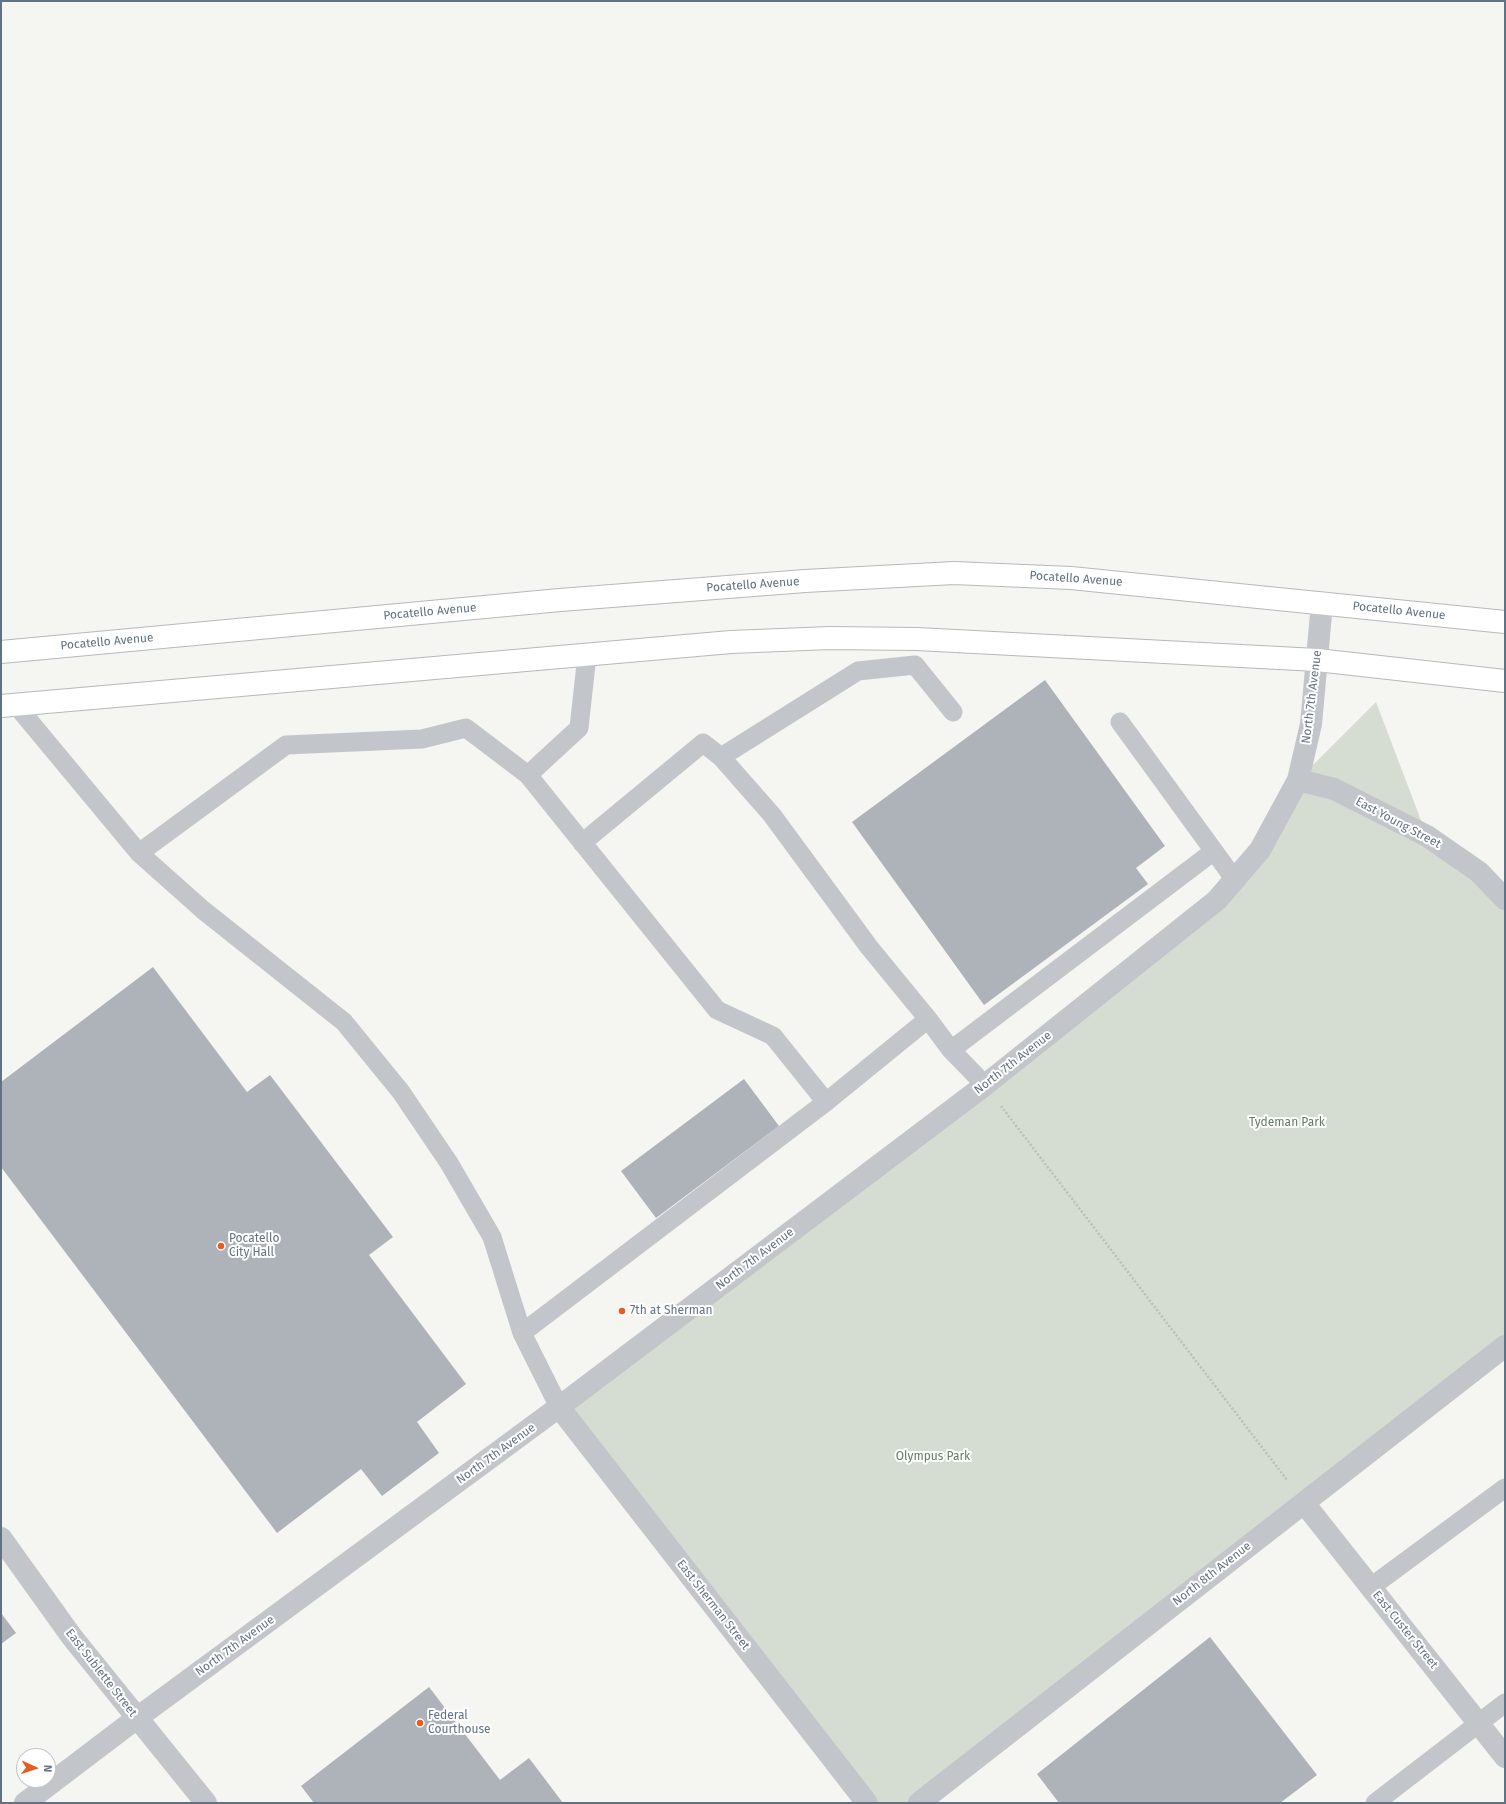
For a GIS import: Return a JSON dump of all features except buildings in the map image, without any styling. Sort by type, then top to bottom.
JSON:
[{"type":"main road","name":"Pocatello Avenue","points":[[1,652],[560,600],[805,581],[954,573],[1079,579],[1505,622]]},
{"type":"main road","points":[[8,706],[731,642],[830,638],[917,640],[1317,660],[1505,681]]},
{"type":"street","name":"North 7th Avenue","points":[[25,1803],[137,1718],[559,1407],[985,1085],[1218,900],[1260,850],[1298,780],[1311,724],[1322,603]]},
{"type":"street","name":"East Young Street","points":[[1298,780],[1334,789],[1427,836],[1479,872],[1505,899]]},
{"type":"street","name":"North 8th Avenue","points":[[919,1803],[1505,1346]]},
{"type":"street","name":"East Sherman Street","points":[[559,1407],[867,1803]]},
{"type":"street","name":"East Custer Street","points":[[1304,1503],[1480,1723],[1505,1757]]},
{"type":"street","name":"East Sublette Street","points":[[1,1538],[72,1637],[206,1803]]},
{"type":"lane","points":[[528,775],[579,728],[587,655]]},
{"type":"lane","points":[[721,758],[858,671],[915,665],[953,712]]},
{"type":"lane","points":[[8,706],[138,852],[203,910],[344,1022],[401,1092],[449,1163],[492,1237],[522,1333],[559,1407]]},
{"type":"lane","points":[[1120,722],[1235,880]]},
{"type":"lane","points":[[138,852],[286,745],[422,739],[466,728],[528,775],[717,1010],[773,1036],[826,1102]]},
{"type":"lane","points":[[582,843],[703,743],[721,758],[772,816],[869,947],[951,1050],[985,1085]]},
{"type":"lane","points":[[951,1050],[1214,851]]},
{"type":"lane","points":[[522,1333],[826,1102],[928,1020]]},
{"type":"lane","points":[[1371,1587],[1505,1488]]},
{"type":"lane","points":[[1375,1803],[1505,1704]]},
{"type":"path","points":[[985,1085],[1304,1503]]},
{"type":"green space","points":[[1376,702],[1427,836],[1505,899],[1505,1346],[919,1803],[867,1803],[559,1407],[1217,900],[1298,780]]},
{"type":"place","name":"Pocatello City Hall","points":[[221,1246]]},
{"type":"place","name":"7th at Sherman","points":[[622,1311]]},
{"type":"place","name":"Federal Courthouse","points":[[420,1723]]},
{"type":"park label","name":"Tydeman Park","points":[[1287,1123]]},
{"type":"park label","name":"Olympus Park","points":[[933,1457]]}]
